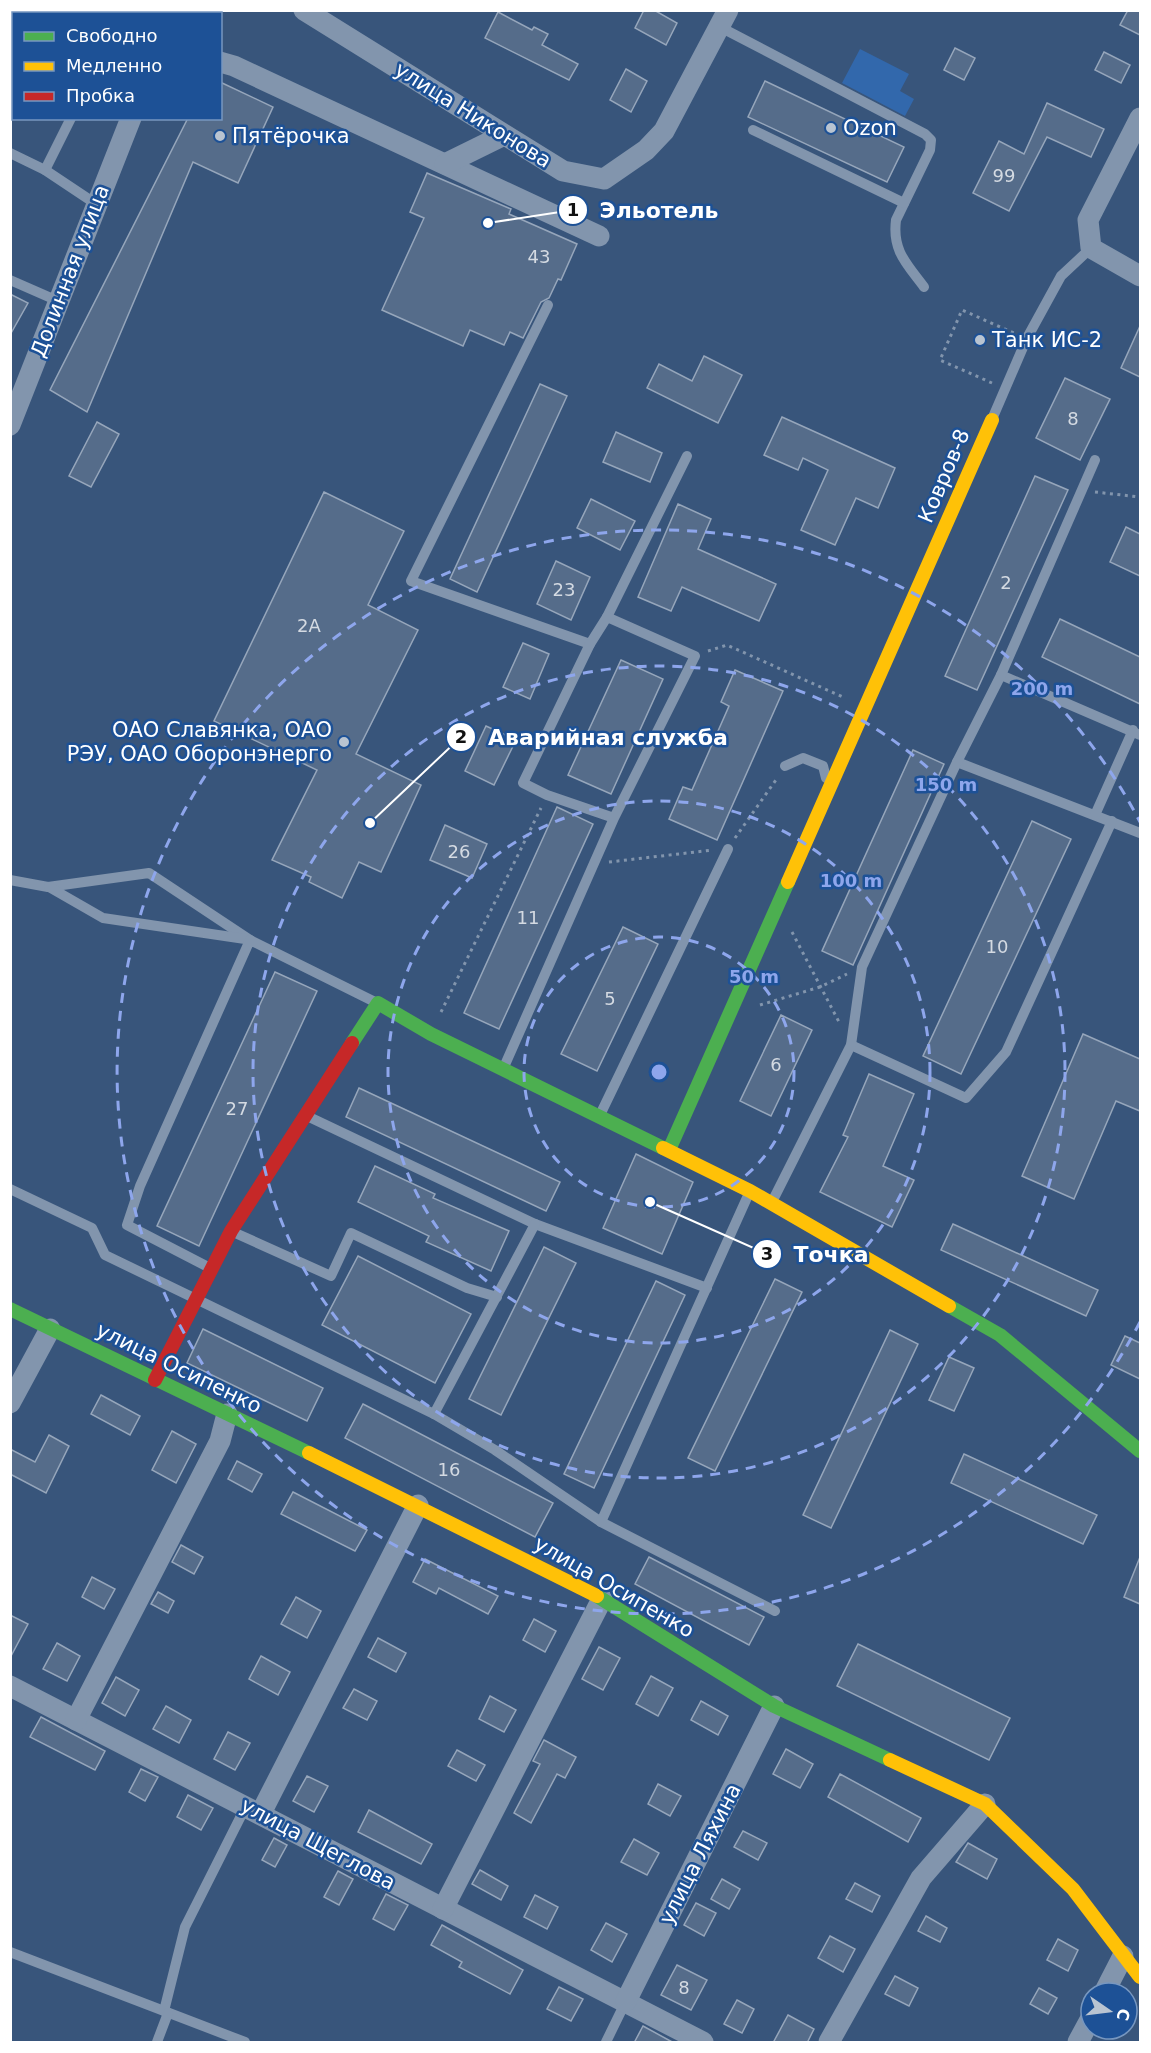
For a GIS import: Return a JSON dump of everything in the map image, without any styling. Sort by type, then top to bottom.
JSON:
[{"type":"street","name":"улица Никонова","points":[[304,10],[563,171],[604,179],[646,150],[664,131],[724,19]]},
{"type":"street","points":[[222,63],[234,66],[599,236]]},
{"type":"street","points":[[1140,118],[1088,220],[1091,248],[1140,276]]},
{"type":"street","name":"Долинная улица","points":[[12,413],[129,120]]},
{"type":"street","points":[[445,165],[504,135]]},
{"type":"street","points":[[1117,262],[1140,258]]},
{"type":"street","name":"Ковров-8","points":[[669,1150],[992,420]]},
{"type":"street","points":[[155,1380],[195,1297],[231,1231],[378,1003],[431,1034],[600,1115],[750,1191],[1000,1335],[1140,1451]]},
{"type":"street","name":"улица Осипенко","points":[[10,1309],[418,1505],[602,1599],[774,1706],[985,1804],[1073,1889],[1140,1977]]},
{"type":"street","points":[[10,1403],[50,1329]]},
{"type":"street","points":[[76,1720],[220,1441],[227,1414]]},
{"type":"street","points":[[254,1809],[418,1505]]},
{"type":"street","points":[[443,1910],[602,1599]]},
{"type":"street","name":"улица Щеглова","points":[[10,1686],[254,1809],[443,1910],[626,2001],[703,2043]]},
{"type":"street","name":"улица Ляхина","points":[[626,2001],[774,1706]]},
{"type":"street","points":[[829,2043],[921,1878],[985,1804]]},
{"type":"street","points":[[1110,1981],[1123,1956]]},
{"type":"lane","points":[[724,19],[925,134],[931,140],[930,150],[896,220],[895,242],[924,287]]},
{"type":"lane","points":[[45,170],[70,120]]},
{"type":"lane","points":[[753,130],[904,204]]},
{"type":"lane","points":[[10,153],[45,170],[96,204]]},
{"type":"lane","points":[[992,420],[1027,339],[1061,276],[1091,248]]},
{"type":"lane","points":[[10,280],[58,301]]},
{"type":"lane","points":[[548,305],[411,582],[590,644]]},
{"type":"lane","points":[[614,818],[547,795],[523,783],[590,644],[607,617],[687,456]]},
{"type":"lane","points":[[771,1205],[851,1045],[862,967],[957,762],[1001,675],[1095,460]]},
{"type":"lane","points":[[503,1070],[614,818],[695,656],[607,617]]},
{"type":"lane","points":[[1001,675],[1137,733],[1095,816]]},
{"type":"lane","points":[[785,766],[803,758],[822,766],[828,789]]},
{"type":"lane","points":[[957,762],[1140,833]]},
{"type":"lane","points":[[851,1045],[966,1098],[1006,1052],[1112,821]]},
{"type":"lane","points":[[600,1115],[728,849]]},
{"type":"lane","points":[[10,880],[48,887],[149,873],[250,940],[378,1003]]},
{"type":"lane","points":[[48,887],[104,918],[250,940]]},
{"type":"lane","points":[[210,1268],[127,1226],[140,1186],[250,940]]},
{"type":"lane","points":[[304,1115],[535,1224],[707,1288]]},
{"type":"lane","points":[[10,1189],[92,1228],[105,1255],[434,1414],[495,1450],[601,1522],[775,1611]]},
{"type":"lane","points":[[601,1522],[750,1191]]},
{"type":"lane","points":[[434,1414],[535,1224]]},
{"type":"lane","points":[[231,1231],[331,1276],[351,1233],[467,1288],[497,1297]]},
{"type":"lane","points":[[157,2043],[185,1927],[254,1809]]},
{"type":"lane","points":[[10,1952],[245,2043]]},
{"type":"lane","points":[[606,2043],[626,2001]]},
{"type":"path","points":[[1004,389],[940,360],[962,310],[1027,339]]},
{"type":"path","points":[[1081,490],[1140,496]]},
{"type":"path","points":[[695,656],[727,645],[865,707]]},
{"type":"path","points":[[596,863],[728,849],[785,766]]},
{"type":"path","points":[[431,1034],[547,795]]},
{"type":"path","points":[[777,904],[851,1045]]},
{"type":"path","points":[[731,1013],[820,987],[862,967]]},
{"type":"shaded area","points":[[860,49],[909,74],[900,91],[914,99],[905,116],[842,83]]},
{"type":"building","points":[[644,10],[654,10],[677,23],[666,45],[635,28]]},
{"type":"building","points":[[1128,10],[1140,10],[1140,35],[1120,25]]},
{"type":"building","points":[[498,12],[532,30],[534,27],[548,34],[542,45],[578,64],[569,80],[485,38]]},
{"type":"building","points":[[955,48],[975,58],[964,80],[944,70]]},
{"type":"building","points":[[1104,52],[1130,65],[1121,83],[1095,70]]},
{"type":"building","points":[[626,69],[647,81],[631,112],[610,100]]},
{"type":"building","points":[[765,81],[904,147],[887,182],[748,117]]},
{"type":"building","points":[[222,83],[273,107],[238,183],[193,162],[87,412],[50,390],[187,120],[222,120]]},
{"type":"building","points":[[1047,103],[1104,129],[1091,157],[1047,137],[1009,211],[973,193],[999,141],[1024,154]]},
{"type":"building","points":[[427,173],[511,209],[509,214],[577,244],[561,280],[558,279],[549,298],[541,302],[523,338],[510,332],[504,345],[470,330],[463,346],[382,310],[424,218],[410,212]]},
{"type":"building","points":[[10,294],[28,303],[10,335]]},
{"type":"building","points":[[1140,326],[1140,377],[1121,368]]},
{"type":"building","points":[[704,356],[742,375],[718,423],[647,388],[659,364],[692,381]]},
{"type":"building","points":[[1065,378],[1110,399],[1080,460],[1036,438]]},
{"type":"building","points":[[540,384],[567,396],[477,592],[450,579]]},
{"type":"building","points":[[782,417],[895,468],[878,508],[856,498],[835,545],[801,530],[828,470],[803,458],[798,470],[764,455]]},
{"type":"building","points":[[97,422],[119,434],[91,487],[69,476]]},
{"type":"building","points":[[616,432],[662,453],[650,482],[603,462]]},
{"type":"building","points":[[1035,476],[1068,490],[977,690],[945,676]]},
{"type":"building","points":[[324,492],[404,531],[368,605],[418,630],[356,754],[421,785],[381,872],[359,862],[342,898],[309,882],[311,877],[272,860],[317,770],[214,721]]},
{"type":"building","points":[[591,499],[635,521],[620,550],[577,528]]},
{"type":"building","points":[[678,504],[711,519],[698,549],[776,584],[759,621],[682,587],[671,611],[638,597]]},
{"type":"building","points":[[1126,527],[1140,534],[1140,576],[1110,562]]},
{"type":"building","points":[[556,561],[590,577],[571,620],[537,604]]},
{"type":"building","points":[[1060,619],[1140,657],[1140,704],[1042,657]]},
{"type":"building","points":[[523,643],[549,654],[530,699],[503,687]]},
{"type":"building","points":[[621,660],[663,679],[611,794],[568,775]]},
{"type":"building","points":[[735,670],[783,691],[717,840],[669,819],[683,787],[692,790],[729,706],[721,702]]},
{"type":"building","points":[[486,726],[516,740],[494,785],[465,771]]},
{"type":"building","points":[[913,750],[944,764],[853,965],[822,951]]},
{"type":"building","points":[[557,807],[593,824],[499,1029],[464,1013]]},
{"type":"building","points":[[1032,821],[1071,839],[961,1074],[923,1056]]},
{"type":"building","points":[[445,825],[487,844],[472,878],[430,860]]},
{"type":"building","points":[[623,927],[658,944],[597,1071],[561,1054]]},
{"type":"building","points":[[275,972],[317,991],[199,1246],[157,1226]]},
{"type":"building","points":[[781,1015],[812,1030],[771,1116],[740,1101]]},
{"type":"building","points":[[1083,1034],[1140,1059],[1140,1111],[1116,1101],[1074,1199],[1022,1176]]},
{"type":"building","points":[[869,1074],[914,1094],[883,1166],[914,1180],[892,1227],[820,1192],[848,1137],[843,1135]]},
{"type":"building","points":[[359,1088],[560,1182],[546,1211],[346,1117]]},
{"type":"building","points":[[636,1154],[693,1182],[662,1254],[603,1228]]},
{"type":"building","points":[[375,1166],[435,1194],[433,1198],[509,1231],[491,1271],[426,1242],[429,1236],[358,1202]]},
{"type":"building","points":[[953,1224],[1098,1290],[1086,1316],[941,1250]]},
{"type":"building","points":[[544,1247],[576,1263],[501,1415],[469,1399]]},
{"type":"building","points":[[358,1256],[471,1314],[435,1383],[322,1325]]},
{"type":"building","points":[[775,1279],[802,1292],[715,1471],[688,1458]]},
{"type":"building","points":[[656,1281],[685,1295],[594,1488],[564,1474]]},
{"type":"building","points":[[203,1329],[323,1388],[307,1421],[187,1363]]},
{"type":"building","points":[[890,1330],[918,1344],[831,1528],[803,1515]]},
{"type":"building","points":[[1125,1336],[1140,1343],[1140,1379],[1111,1365]]},
{"type":"building","points":[[949,1357],[974,1368],[954,1411],[929,1400]]},
{"type":"building","points":[[101,1395],[140,1416],[130,1435],[91,1414]]},
{"type":"building","points":[[363,1404],[553,1503],[535,1537],[345,1438]]},
{"type":"building","points":[[172,1431],[196,1444],[176,1483],[152,1470]]},
{"type":"building","points":[[49,1435],[69,1446],[46,1493],[10,1474],[10,1449],[35,1462]]},
{"type":"building","points":[[964,1454],[1097,1515],[1083,1544],[951,1483]]},
{"type":"building","points":[[237,1461],[262,1474],[252,1492],[228,1479]]},
{"type":"building","points":[[293,1492],[367,1530],[355,1551],[281,1514]]},
{"type":"building","points":[[181,1545],[203,1557],[194,1574],[172,1562]]},
{"type":"building","points":[[649,1557],[764,1617],[749,1645],[635,1584]]},
{"type":"building","points":[[1140,1557],[1140,1604],[1124,1597]]},
{"type":"building","points":[[425,1559],[498,1596],[488,1614],[439,1588],[436,1594],[413,1582]]},
{"type":"building","points":[[92,1577],[115,1589],[104,1609],[82,1597]]},
{"type":"building","points":[[158,1592],[174,1601],[168,1613],[151,1604]]},
{"type":"building","points":[[296,1597],[321,1611],[307,1638],[281,1624]]},
{"type":"building","points":[[10,1615],[28,1624],[10,1658]]},
{"type":"building","points":[[534,1619],[556,1631],[545,1652],[523,1640]]},
{"type":"building","points":[[378,1638],[406,1653],[396,1672],[368,1657]]},
{"type":"building","points":[[57,1643],[80,1656],[67,1681],[43,1669]]},
{"type":"building","points":[[858,1644],[1010,1718],[989,1760],[837,1686]]},
{"type":"building","points":[[599,1647],[620,1658],[603,1690],[582,1679]]},
{"type":"building","points":[[261,1656],[290,1672],[278,1695],[249,1679]]},
{"type":"building","points":[[651,1676],[673,1688],[658,1716],[636,1704]]},
{"type":"building","points":[[116,1677],[139,1690],[125,1716],[102,1703]]},
{"type":"building","points":[[354,1689],[377,1701],[367,1720],[343,1708]]},
{"type":"building","points":[[490,1696],[516,1710],[504,1732],[479,1719]]},
{"type":"building","points":[[701,1701],[728,1716],[718,1735],[691,1720]]},
{"type":"building","points":[[166,1706],[191,1720],[179,1743],[153,1729]]},
{"type":"building","points":[[41,1717],[105,1751],[95,1770],[30,1737]]},
{"type":"building","points":[[228,1732],[250,1743],[235,1770],[214,1759]]},
{"type":"building","points":[[544,1740],[576,1757],[565,1778],[557,1774],[531,1823],[514,1813],[540,1764],[533,1761]]},
{"type":"building","points":[[786,1749],[813,1764],[800,1788],[773,1774]]},
{"type":"building","points":[[457,1750],[485,1765],[476,1781],[448,1766]]},
{"type":"building","points":[[141,1769],[158,1777],[145,1801],[129,1792]]},
{"type":"building","points":[[840,1774],[921,1818],[908,1842],[828,1797]]},
{"type":"building","points":[[307,1776],[328,1786],[314,1812],[293,1801]]},
{"type":"building","points":[[658,1784],[681,1796],[670,1816],[648,1804]]},
{"type":"building","points":[[188,1795],[213,1808],[201,1830],[177,1817]]},
{"type":"building","points":[[369,1810],[432,1844],[421,1864],[358,1832]]},
{"type":"building","points":[[743,1831],[767,1843],[758,1860],[734,1847]]},
{"type":"building","points":[[274,1838],[287,1845],[275,1867],[262,1860]]},
{"type":"building","points":[[634,1839],[659,1853],[647,1875],[621,1862]]},
{"type":"building","points":[[968,1843],[997,1859],[987,1879],[956,1862]]},
{"type":"building","points":[[480,1870],[508,1886],[501,1900],[472,1884]]},
{"type":"building","points":[[338,1871],[353,1879],[339,1905],[324,1897]]},
{"type":"building","points":[[722,1879],[740,1889],[729,1909],[711,1899]]},
{"type":"building","points":[[855,1883],[880,1896],[872,1912],[846,1899]]},
{"type":"building","points":[[386,1894],[408,1905],[394,1930],[373,1919]]},
{"type":"building","points":[[535,1895],[558,1907],[547,1929],[524,1917]]},
{"type":"building","points":[[696,1903],[716,1913],[704,1936],[684,1925]]},
{"type":"building","points":[[926,1916],[947,1928],[940,1942],[918,1931]]},
{"type":"building","points":[[606,1923],[627,1934],[612,1962],[591,1950]]},
{"type":"building","points":[[442,1925],[523,1970],[510,1994],[459,1967],[462,1962],[431,1945]]},
{"type":"building","points":[[830,1936],[855,1949],[843,1972],[818,1958]]},
{"type":"building","points":[[1058,1939],[1078,1950],[1068,1971],[1047,1960]]},
{"type":"building","points":[[677,1965],[707,1980],[691,2010],[661,1995]]},
{"type":"building","points":[[895,1976],[918,1988],[909,2006],[885,1994]]},
{"type":"building","points":[[559,1987],[583,1999],[571,2021],[547,2009]]},
{"type":"building","points":[[1039,1988],[1057,1998],[1048,2014],[1030,2004]]},
{"type":"building","points":[[737,2000],[754,2009],[742,2033],[724,2024]]},
{"type":"building","points":[[788,2015],[814,2029],[807,2043],[773,2043]]},
{"type":"building","points":[[643,2026],[674,2043],[634,2043]]},
{"type":"traffic: fast","points":[[669,1150],[788,882]]},
{"type":"traffic: fast","points":[[352,1043],[378,1003],[431,1034],[663,1148]]},
{"type":"traffic: fast","points":[[949,1306],[1000,1335],[1140,1451]]},
{"type":"traffic: fast","points":[[10,1309],[309,1453]]},
{"type":"traffic: fast","points":[[597,1596],[774,1706],[890,1760]]},
{"type":"traffic: slow","points":[[788,882],[992,420]]},
{"type":"traffic: slow","points":[[663,1148],[750,1191],[949,1306]]},
{"type":"traffic: slow","points":[[309,1453],[597,1596]]},
{"type":"traffic: slow","points":[[890,1760],[985,1804],[1073,1889],[1140,1977]]},
{"type":"traffic: jam","points":[[155,1380],[231,1231],[352,1043]]},
{"type":"place","name":"Ozon","points":[[831,128]]},
{"type":"place","name":"Пятёрочка","points":[[220,136]]},
{"type":"place","name":"Эльотель","points":[[488,223]]},
{"type":"place","name":"Танк ИС-2","points":[[980,340]]},
{"type":"place","name":"ОАО Славянка, ОАО РЭУ, ОАО Оборонэнерго","points":[[344,742]]},
{"type":"place","name":"Аварийная служба","points":[[370,823]]},
{"type":"place","name":"Точка","points":[[650,1202]]}]
